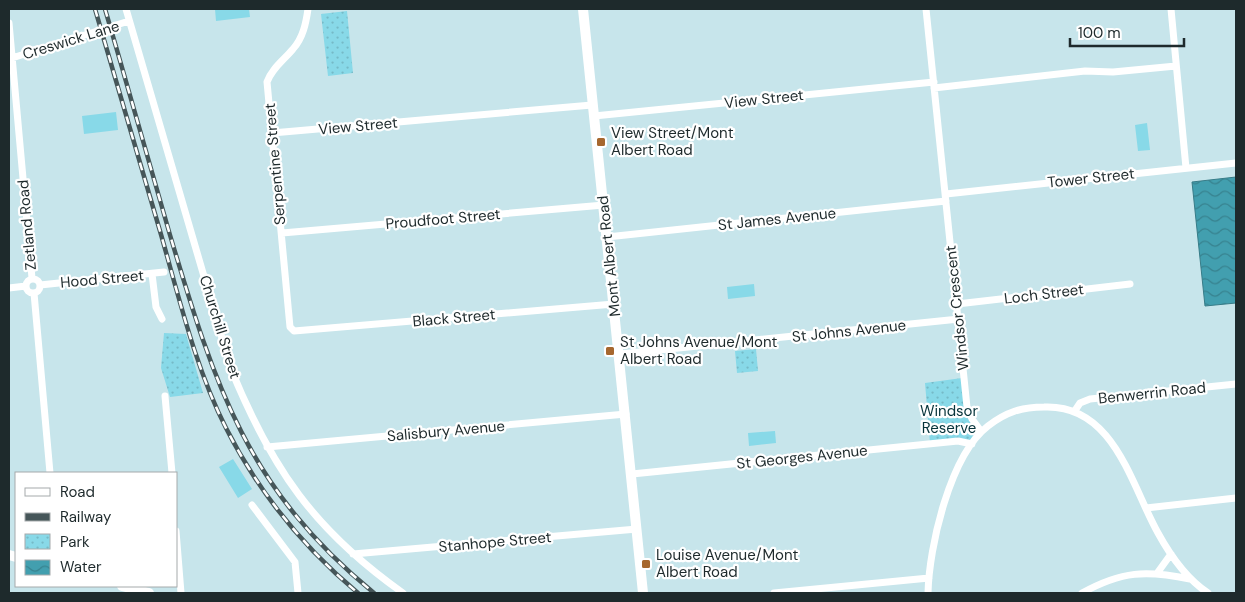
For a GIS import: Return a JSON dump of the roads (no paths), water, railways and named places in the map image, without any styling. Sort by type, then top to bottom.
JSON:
[{"type":"main road","name":"Mont Albert Road","points":[[583,9],[620,354],[643,593]]},
{"type":"main road","points":[[126,587],[149,593]]},
{"type":"street","name":"Churchill Street","points":[[126,9],[231,369],[247,410],[267,447],[302,501],[353,554],[403,593]]},
{"type":"street","name":"Serpentine Street","points":[[294,331],[290,326],[267,82],[270,73],[295,47],[305,27],[308,9]]},
{"type":"street","name":"Windsor Crescent","points":[[926,9],[967,407],[972,420],[981,431]]},
{"type":"street","points":[[1170,9],[1186,168]]},
{"type":"street","name":"Creswick Lane","points":[[12,58],[43,50],[88,32],[129,21]]},
{"type":"street","name":"Zetland Road","points":[[9,23],[32,278]]},
{"type":"street","name":"View Street","points":[[594,116],[1085,71],[1114,72],[1176,66]]},
{"type":"street","name":"View Street","points":[[272,133],[592,105]]},
{"type":"street","name":"Tower Street","points":[[946,198],[1186,168],[1236,164]]},
{"type":"street","name":"St James Avenue","points":[[607,238],[946,198]]},
{"type":"street","name":"Proudfoot Street","points":[[282,233],[604,205]]},
{"type":"street","name":"Hood Street","points":[[40,285],[164,272]]},
{"type":"street","points":[[152,274],[156,307],[162,319]]},
{"type":"street","points":[[32,278],[38,280],[40,285],[38,291],[34,293],[29,292],[26,286],[28,280],[32,278]]},
{"type":"street","name":"Loch Street","points":[[957,304],[1130,284]]},
{"type":"street","points":[[9,288],[26,286]]},
{"type":"street","points":[[34,293],[50,472]]},
{"type":"street","name":"Black Street","points":[[294,331],[614,304]]},
{"type":"street","name":"St Johns Avenue","points":[[620,354],[959,319]]},
{"type":"street","name":"Benwerrin Road","points":[[1074,412],[1080,403],[1090,399],[1236,384]]},
{"type":"street","points":[[165,396],[172,472]]},
{"type":"street","points":[[928,593],[928,578],[936,532],[949,489],[972,444],[981,431],[1002,415],[1024,407],[1053,406],[1074,412],[1098,426],[1118,450],[1171,554],[1190,578],[1208,593]]},
{"type":"street","name":"Salisbury Avenue","points":[[267,447],[626,414]]},
{"type":"street","name":"St Georges Avenue","points":[[632,474],[958,441],[972,444]]},
{"type":"street","points":[[1146,508],[1236,498]]},
{"type":"street","points":[[252,505],[295,562],[298,593]]},
{"type":"street","name":"Stanhope Street","points":[[353,554],[637,529]]},
{"type":"street","points":[[1158,572],[1171,554]]},
{"type":"street","points":[[178,556],[181,593]]},
{"type":"street","points":[[1082,593],[1100,583],[1127,574],[1158,572],[1190,578]]},
{"type":"street","points":[[774,593],[928,578]]},
{"type":"water","points":[[1236,177],[1236,303],[1205,306],[1192,182]]},
{"type":"railway","points":[[95,9],[188,331],[215,405],[239,451],[268,496],[301,538],[338,576],[358,593]]},
{"type":"railway","points":[[105,9],[186,289],[221,387],[241,432],[266,474],[295,514],[331,554],[374,593]]},
{"type":"place","name":"View Street/Mont Albert Road","points":[[601,142]]},
{"type":"place","name":"St Johns Avenue/Mont Albert Road","points":[[610,351]]},
{"type":"place","name":"Louise Avenue/Mont Albert Road","points":[[646,564]]},
{"type":"park label","name":"Windsor Reserve","points":[[949,420]]}]
